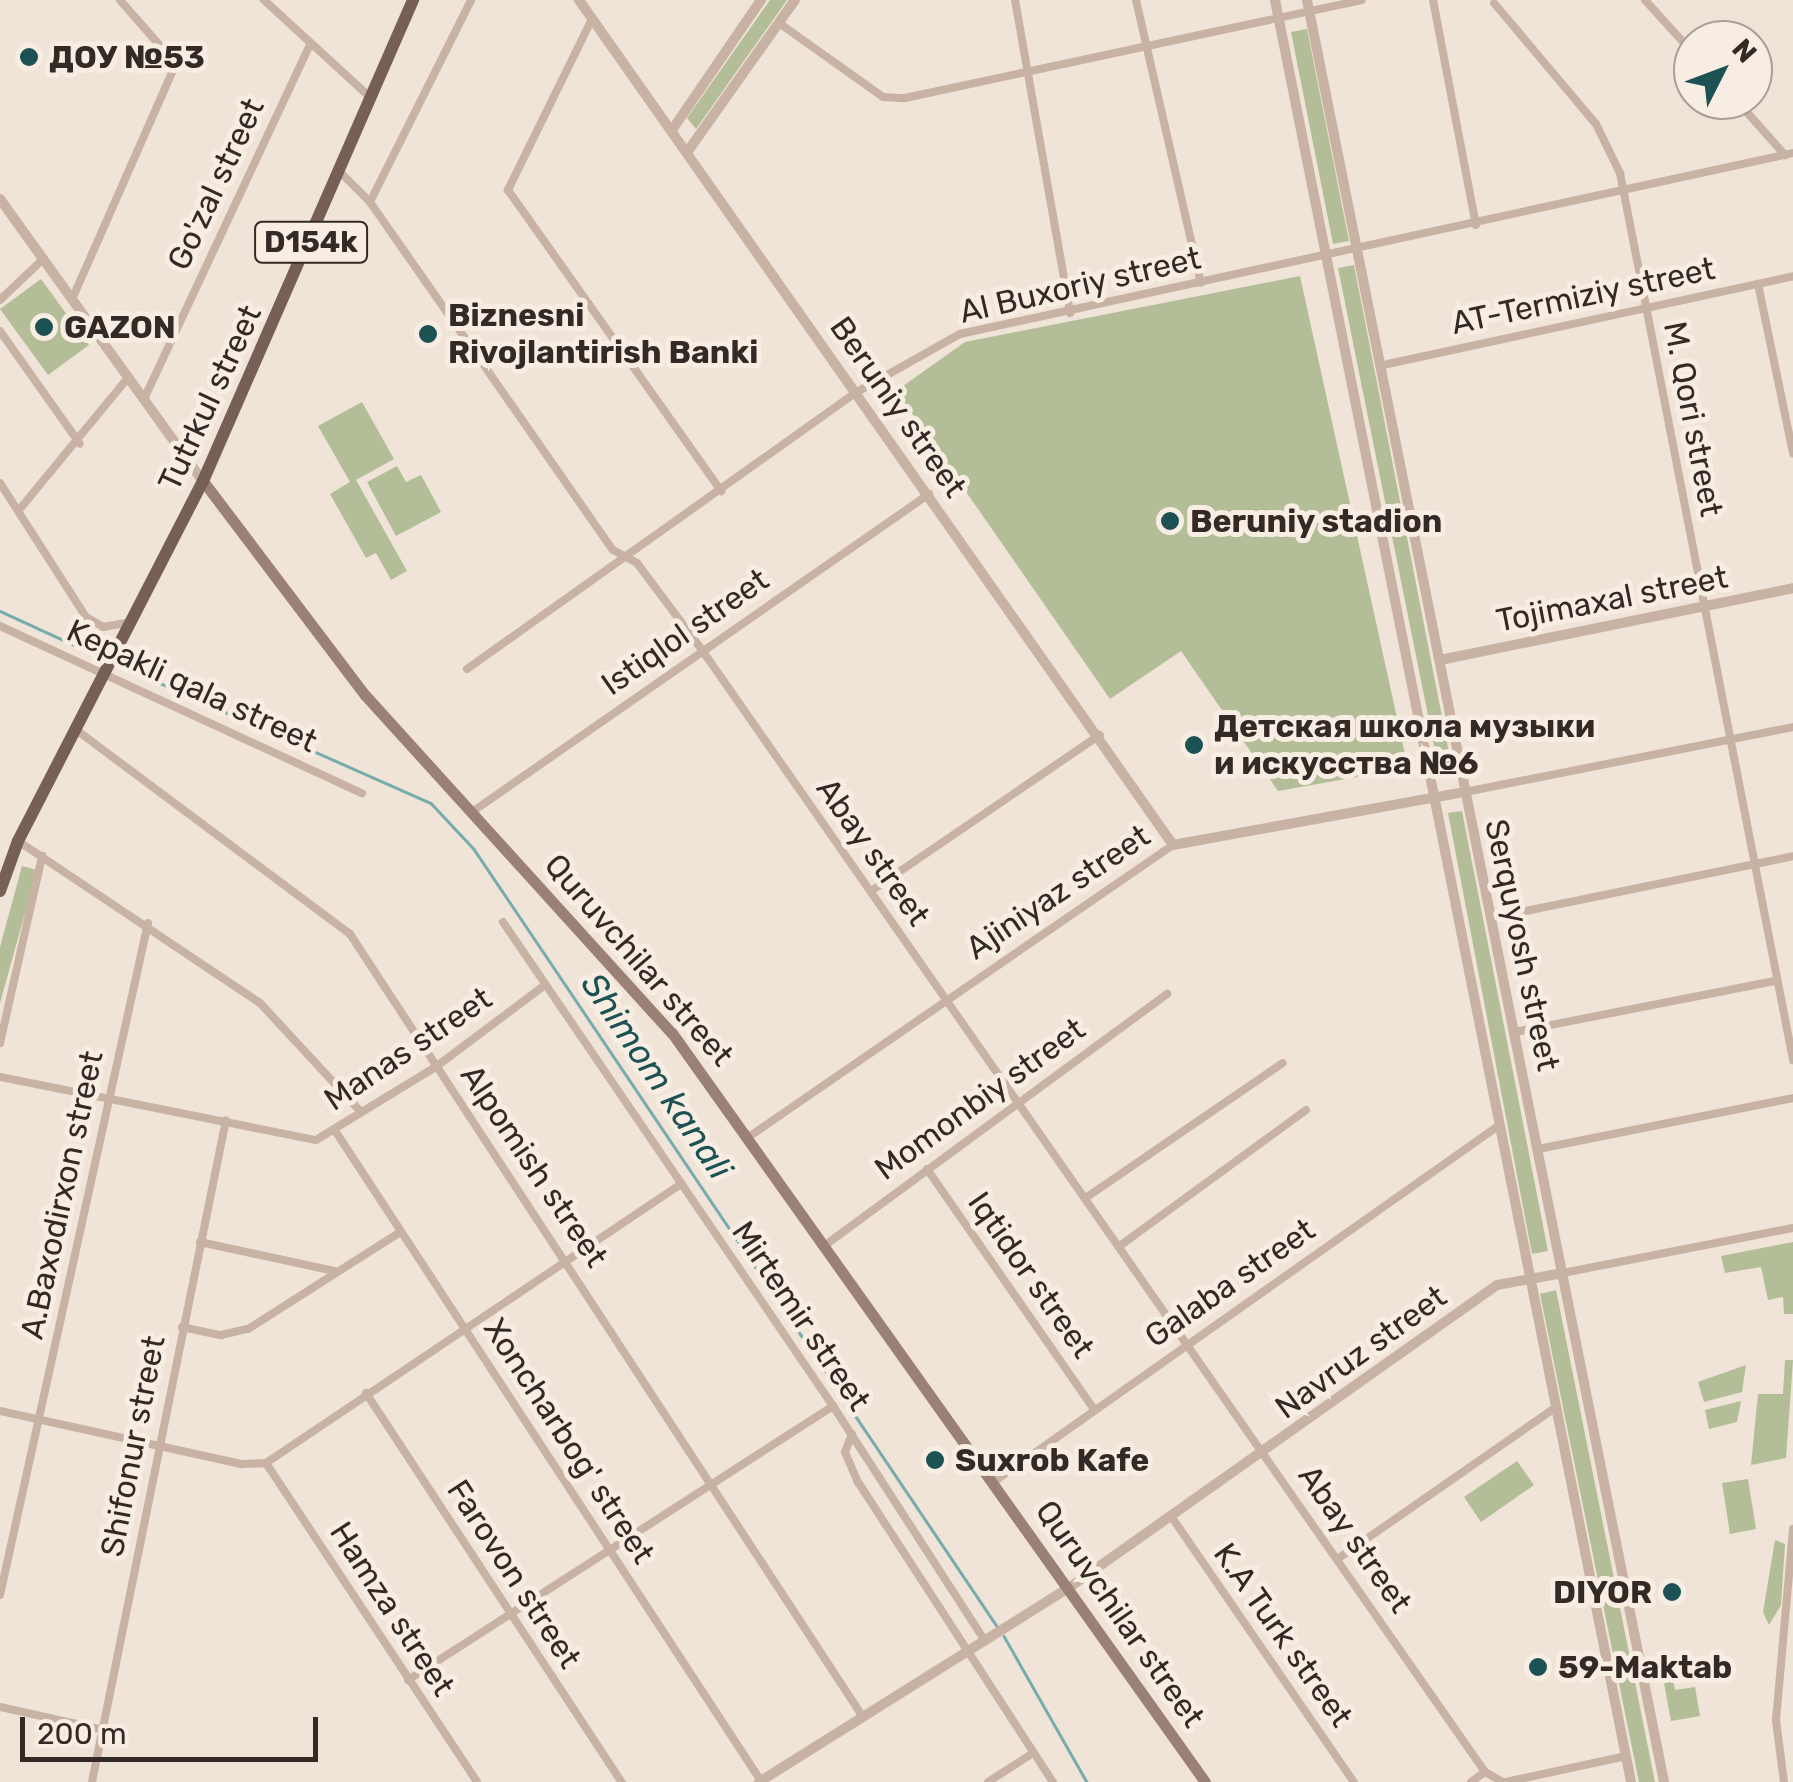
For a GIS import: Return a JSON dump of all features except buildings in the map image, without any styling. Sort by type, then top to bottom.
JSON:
[{"type":"main road","name":"Tutrkul street","points":[[108,667],[203,482],[342,174],[413,0]]},
{"type":"main road","name":"Quruvchilar street","points":[[203,482],[365,695],[672,1033],[750,1136],[1205,1782]]},
{"type":"main road","name":"D154k","points":[[0,891],[10,846],[108,667]]},
{"type":"street","points":[[73,298],[176,64],[120,0]]},
{"type":"street","points":[[264,0],[309,46],[371,98]]},
{"type":"street","points":[[370,202],[471,0]]},
{"type":"street","name":"Beruniy street","points":[[578,0],[1174,844]]},
{"type":"street","points":[[672,130],[761,0]]},
{"type":"street","points":[[688,152],[795,0]]},
{"type":"street","points":[[1015,0],[1070,313]]},
{"type":"street","points":[[1136,0],[1201,283]]},
{"type":"street","name":"Serquyosh street","points":[[1275,0],[1631,1782]]},
{"type":"street","points":[[779,23],[882,96],[905,98],[1279,20],[1308,6],[1362,0]]},
{"type":"street","points":[[1433,0],[1476,225]]},
{"type":"street","points":[[1645,0],[1673,31]]},
{"type":"street","name":"M. Qori street","points":[[1492,1],[1596,124],[1613,151],[1793,1060]]},
{"type":"street","name":"Serquyosh street","points":[[1308,6],[1360,248],[1464,792],[1664,1782]]},
{"type":"street","points":[[592,19],[508,190],[721,491]]},
{"type":"street","name":"Go'zal street","points":[[144,399],[309,46]]},
{"type":"street","points":[[1756,120],[1789,154]]},
{"type":"street","name":"Al Buxoriy street","points":[[466,669],[857,392],[960,334],[1624,194],[1789,154]]},
{"type":"street","name":"Abay street","points":[[342,174],[370,202],[622,560],[637,563],[702,650],[1486,1772]]},
{"type":"street","name":"Quruvchilar street","points":[[0,199],[203,482]]},
{"type":"street","points":[[0,300],[44,259]]},
{"type":"street","name":"AT-Termiziy street","points":[[1383,364],[1793,276]]},
{"type":"street","points":[[1758,284],[1793,453]]},
{"type":"street","points":[[0,330],[80,444]]},
{"type":"street","points":[[19,510],[80,444],[128,378]]},
{"type":"street","points":[[0,484],[86,617],[103,627],[132,622]]},
{"type":"street","name":"Istiqlol street","points":[[472,812],[929,494]]},
{"type":"street","name":"Tojimaxal street","points":[[1440,660],[1793,588]]},
{"type":"street","name":"Kepakli qala street","points":[[0,626],[108,667],[362,793]]},
{"type":"street","name":"Ajiniyaz street","points":[[750,1136],[945,998],[1174,844],[1436,798],[1793,726]]},
{"type":"street","name":"Alpomish street","points":[[74,729],[350,934],[861,1714]]},
{"type":"street","points":[[871,891],[1100,735]]},
{"type":"street","points":[[10,846],[42,856],[148,923],[260,1002],[361,1112]]},
{"type":"street","points":[[0,1043],[42,856]]},
{"type":"street","points":[[1492,918],[1793,856]]},
{"type":"street","name":"Mirtemir street","points":[[503,922],[852,1434],[987,1640]]},
{"type":"street","name":"A.Baxodirxon street","points":[[0,1595],[148,923]]},
{"type":"street","points":[[1515,1032],[1776,981]]},
{"type":"street","name":"Manas street","points":[[0,1076],[316,1140],[437,1066],[545,985]]},
{"type":"street","name":"Momonbiy street","points":[[824,1246],[1168,994]]},
{"type":"street","points":[[1087,1197],[1283,1063]]},
{"type":"street","points":[[1538,1150],[1793,1098]]},
{"type":"street","points":[[1121,1245],[1306,1110]]},
{"type":"street","name":"Shifonur street","points":[[92,1782],[156,1444],[226,1120]]},
{"type":"street","name":"Galaba street","points":[[992,1482],[1498,1126]]},
{"type":"street","name":"Xoncharbog' street","points":[[334,1129],[760,1781]]},
{"type":"street","name":"Iqtidor street","points":[[927,1168],[1094,1410]]},
{"type":"street","points":[[0,1411],[242,1464],[266,1463],[366,1393],[569,1263],[681,1184]]},
{"type":"street","name":"Navruz street","points":[[987,1640],[1264,1453],[1498,1285],[1527,1276],[1563,1273],[1793,1228]]},
{"type":"street","points":[[182,1327],[221,1335],[248,1329],[334,1270],[400,1232]]},
{"type":"street","points":[[200,1242],[334,1270]]},
{"type":"street","name":"Farovon street","points":[[366,1393],[622,1782]]},
{"type":"street","points":[[408,1680],[714,1488],[833,1406]]},
{"type":"street","points":[[1338,1558],[1554,1408]]},
{"type":"street","points":[[852,1434],[847,1462],[966,1653],[1053,1782]]},
{"type":"street","name":"Hamza street","points":[[266,1463],[477,1782]]},
{"type":"street","name":"K.A Turk street","points":[[1170,1516],[1354,1782]]},
{"type":"street","points":[[1784,1782],[1776,1720],[1790,1628],[1793,1529]]},
{"type":"street","points":[[760,1781],[861,1714],[987,1640]]},
{"type":"street","points":[[0,1707],[104,1730]]},
{"type":"street","points":[[988,1782],[1033,1753]]},
{"type":"street","points":[[1471,1782],[1486,1772],[1504,1782],[1626,1756]]},
{"type":"green space","points":[[770,0],[787,0],[696,129],[687,118]]},
{"type":"green space","points":[[1307,29],[1349,241],[1333,244],[1291,32]]},
{"type":"green space","points":[[1354,265],[1451,763],[1438,765],[1338,268]]},
{"type":"green space","name":"Beruniy stadion","points":[[1300,276],[1408,768],[1278,791],[1181,651],[1110,699],[896,391],[965,342]]},
{"type":"green space","name":"GAZON","points":[[41,279],[89,345],[48,375],[0,309]]},
{"type":"green space","points":[[362,402],[394,459],[356,480],[407,571],[391,580],[376,553],[366,558],[330,494],[350,482],[318,426]]},
{"type":"green space","points":[[397,466],[406,482],[421,475],[441,512],[396,536],[367,482]]},
{"type":"green space","points":[[1462,811],[1548,1251],[1532,1254],[1448,813]]},
{"type":"green space","points":[[22,866],[37,870],[0,1003],[0,947]]},
{"type":"green space","points":[[1793,1242],[1793,1314],[1784,1314],[1783,1297],[1768,1300],[1761,1267],[1725,1273],[1721,1256]]},
{"type":"green space","points":[[1556,1290],[1655,1782],[1639,1782],[1540,1294]]},
{"type":"green space","points":[[1785,1360],[1793,1360],[1786,1458],[1751,1465],[1758,1394],[1783,1394]]},
{"type":"green space","points":[[1746,1365],[1742,1392],[1704,1402],[1698,1382]]},
{"type":"green space","points":[[1741,1401],[1737,1422],[1709,1429],[1705,1410]]},
{"type":"green space","points":[[1517,1461],[1534,1485],[1481,1522],[1464,1497]]},
{"type":"green space","points":[[1748,1479],[1756,1529],[1730,1534],[1722,1483]]},
{"type":"green space","points":[[1775,1540],[1785,1544],[1781,1605],[1769,1625],[1763,1612]]},
{"type":"green space","points":[[1669,1659],[1675,1690],[1695,1687],[1700,1716],[1671,1721],[1660,1661]]},
{"type":"waterway","name":"Shimom kanali","points":[[0,611],[105,659]]},
{"type":"waterway","name":"Shimom kanali","points":[[117,664],[431,803],[474,849],[999,1629]]},
{"type":"waterway","name":"Shimom kanali","points":[[1004,1636],[1087,1782]]},
{"type":"place","name":"ДОУ №53","points":[[29,57]]},
{"type":"place","name":"GAZON","points":[[44,327]]},
{"type":"place","name":"Biznesni Rivojlantirish Banki","points":[[428,334]]},
{"type":"place","name":"Beruniy stadion","points":[[1170,521]]},
{"type":"place","name":"Детская школа музыки и искусства №6","points":[[1194,745]]},
{"type":"place","name":"Suxrob Kafe","points":[[935,1460]]},
{"type":"place","name":"DIYOR","points":[[1672,1592]]},
{"type":"place","name":"59-Maktab","points":[[1538,1667]]}]
